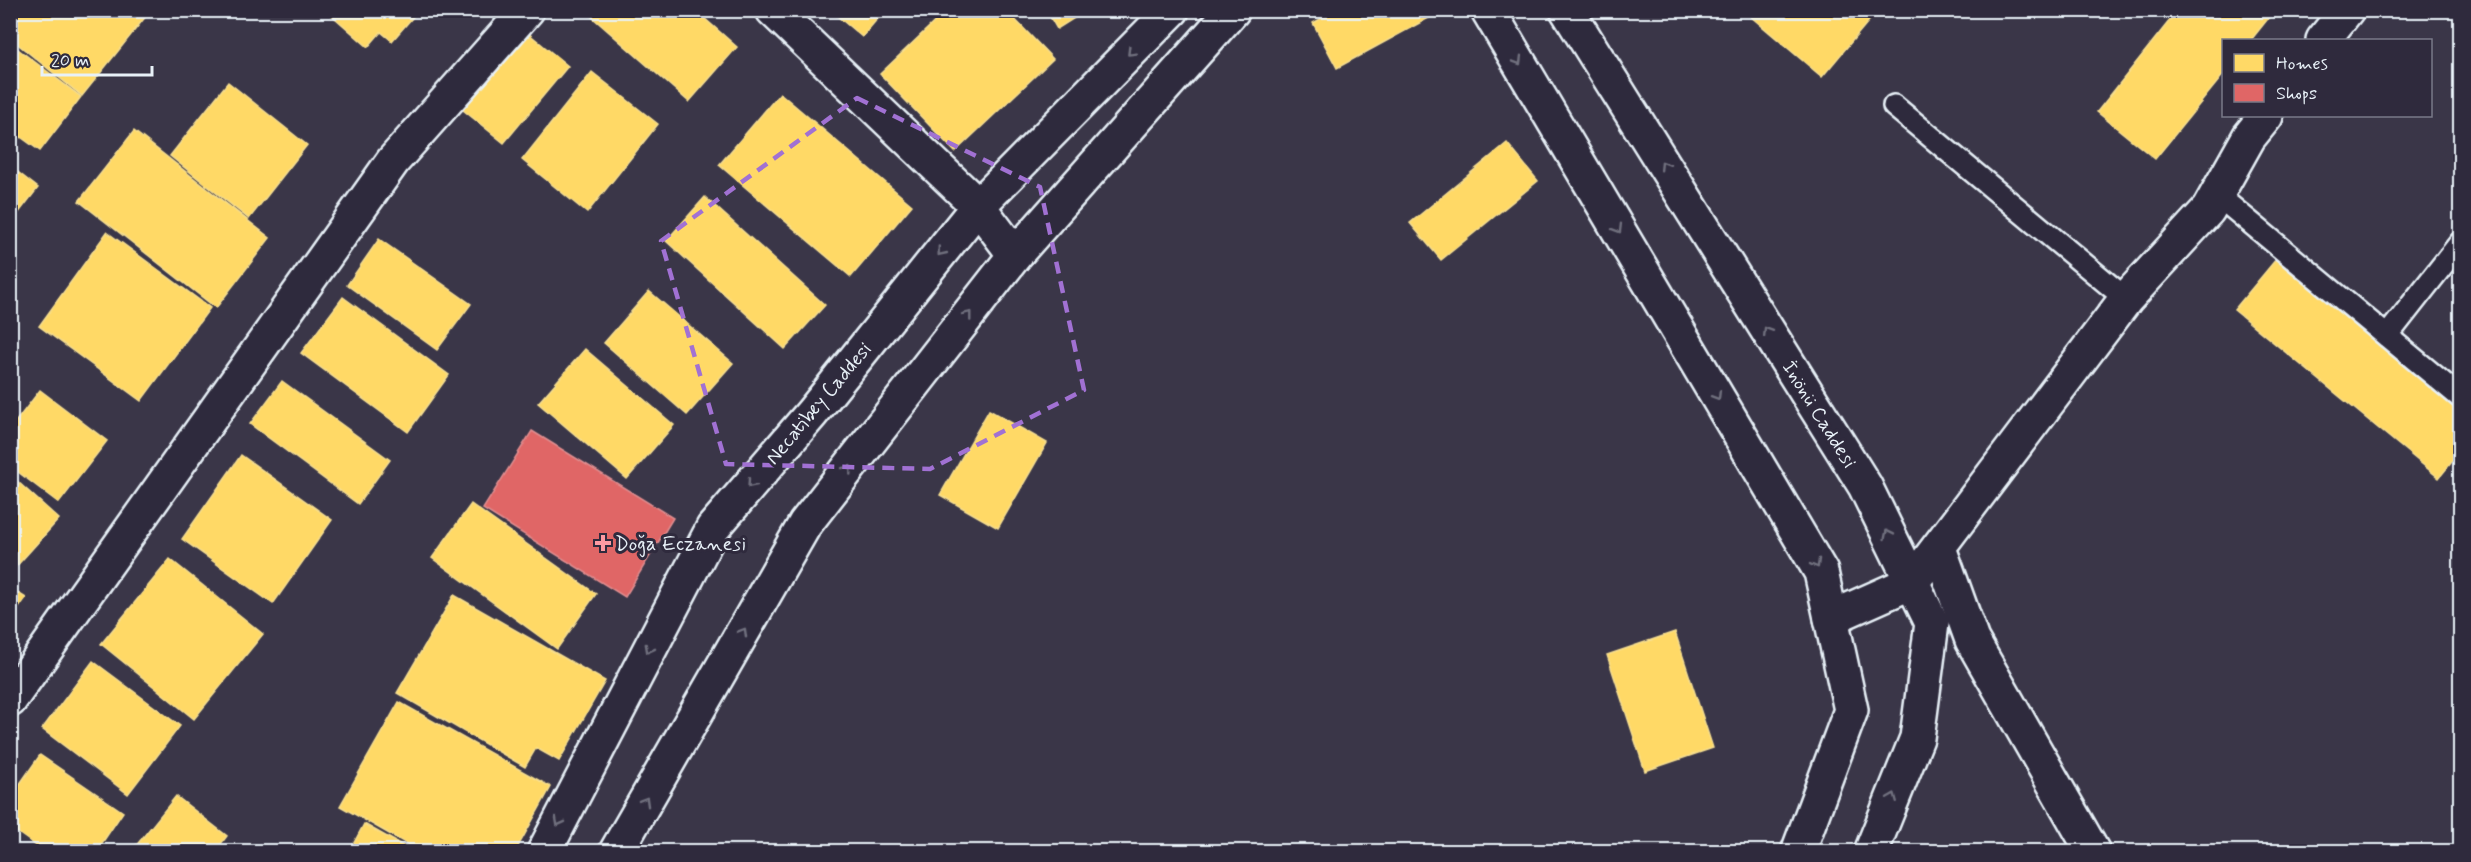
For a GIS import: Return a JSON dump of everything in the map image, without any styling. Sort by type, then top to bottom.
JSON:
[{"type":"street","points":[[10,700],[393,161],[527,10]]},
{"type":"street","points":[[773,10],[978,206],[1015,255]]},
{"type":"street","name":"Necatibey Caddesi","points":[[544,852],[713,528],[812,413],[978,206],[1172,10]]},
{"type":"street","points":[[616,852],[805,524],[1015,255],[1233,10]]},
{"type":"street","points":[[1488,10],[1821,572],[1851,710],[1798,852]]},
{"type":"street","name":"İnönü Caddesi","points":[[1567,10],[1865,486],[1932,623],[1917,738],[1871,852]]},
{"type":"street","points":[[2325,39],[2347,10]]},
{"type":"street","points":[[1831,618],[1912,582],[2126,299],[2208,210],[2249,137],[2265,117]]},
{"type":"street","points":[[1939,548],[1972,640],[2093,852]]},
{"type":"lane","points":[[1894,106],[2126,299]]},
{"type":"lane","points":[[2216,194],[2460,397]]},
{"type":"lane","points":[[2388,336],[2460,243]]},
{"type":"highlighted area","points":[[857,98],[1040,187],[1084,390],[930,469],[726,464],[661,241]]},
{"type":"building: Homes","points":[[10,10],[151,10],[82,96],[10,38]]},
{"type":"building: Homes","points":[[326,10],[419,10],[392,41],[381,32],[368,47]]},
{"type":"building: Homes","points":[[584,10],[695,10],[737,47],[689,102]]},
{"type":"building: Homes","points":[[830,10],[885,10],[862,37]]},
{"type":"building: Homes","points":[[947,10],[1006,10],[1053,59],[955,152],[880,74]]},
{"type":"building: Homes","points":[[1046,10],[1087,10],[1057,29]]},
{"type":"building: Homes","points":[[1336,10],[1436,10],[1438,13],[1337,68],[1313,23]]},
{"type":"building: Homes","points":[[1743,10],[1878,10],[1822,77]]},
{"type":"building: Homes","points":[[2178,10],[2275,10],[2252,39],[2222,39],[2222,76],[2155,159],[2097,112]]},
{"type":"building: Homes","points":[[522,28],[568,66],[504,143],[458,106]]},
{"type":"building: Homes","points":[[10,43],[81,97],[40,151],[10,129]]},
{"type":"building: Homes","points":[[592,72],[658,124],[587,213],[522,160]]},
{"type":"building: Homes","points":[[228,82],[307,145],[249,219],[170,156]]},
{"type":"building: Homes","points":[[780,93],[912,205],[851,277],[719,165]]},
{"type":"building: Homes","points":[[134,131],[270,238],[216,308],[79,201]]},
{"type":"building: Homes","points":[[1507,143],[1538,181],[1441,260],[1410,223]]},
{"type":"building: Homes","points":[[10,166],[38,188],[10,224]]},
{"type":"building: Homes","points":[[705,197],[825,305],[785,349],[666,241]]},
{"type":"building: Homes","points":[[107,232],[210,308],[141,401],[39,326]]},
{"type":"building: Homes","points":[[379,239],[471,304],[437,350],[347,285]]},
{"type":"building: Homes","points":[[2277,258],[2460,408],[2460,452],[2439,478],[2234,310]]},
{"type":"building: Homes","points":[[649,291],[733,363],[687,415],[604,343]]},
{"type":"building: Homes","points":[[343,297],[449,375],[408,432],[301,353]]},
{"type":"building: Homes","points":[[585,349],[674,425],[627,479],[538,403]]},
{"type":"building: Homes","points":[[282,381],[390,460],[358,504],[250,424]]},
{"type":"building: Homes","points":[[40,390],[107,441],[59,503],[10,466],[10,429]]},
{"type":"building: Homes","points":[[989,410],[1047,443],[998,528],[940,495]]},
{"type":"building: Homes","points":[[241,455],[332,520],[273,604],[182,539]]},
{"type":"building: Homes","points":[[17,481],[59,519],[12,571],[10,488]]},
{"type":"building: Homes","points":[[471,504],[596,594],[557,649],[432,558]]},
{"type":"building: Homes","points":[[170,559],[263,634],[194,719],[101,644]]},
{"type":"building: Homes","points":[[10,588],[26,598],[10,620]]},
{"type":"building: Homes","points":[[454,595],[605,681],[559,761],[536,748],[525,767],[397,693]]},
{"type":"building: Homes","points":[[1675,632],[1713,748],[1645,771],[1607,655]]},
{"type":"building: Homes","points":[[93,661],[180,726],[128,794],[42,729]]},
{"type":"building: Homes","points":[[399,702],[551,787],[515,852],[421,852],[340,806]]},
{"type":"building: Homes","points":[[40,755],[123,812],[96,852],[45,852],[10,827],[10,798]]},
{"type":"building: Homes","points":[[176,796],[227,836],[215,852],[131,852]]},
{"type":"building: Homes","points":[[364,824],[414,852],[349,852]]},
{"type":"building: Shops","points":[[532,431],[673,518],[625,597],[483,509]]},
{"type":"place","name":"Doğa Eczanesi","points":[[603,543]]}]
